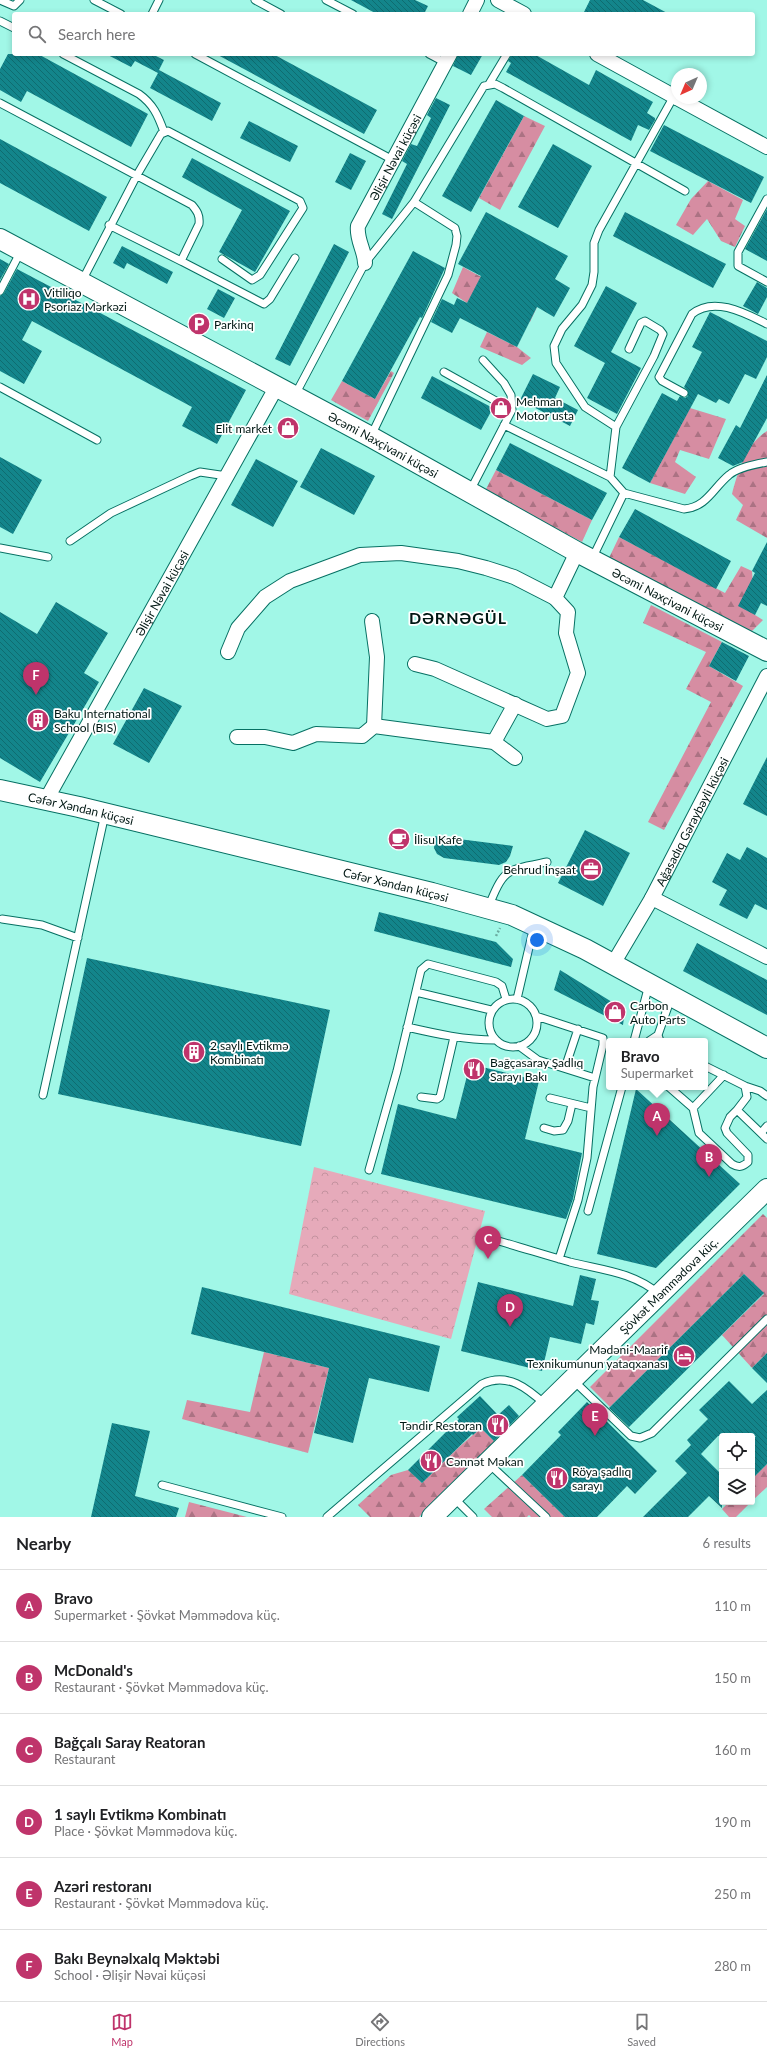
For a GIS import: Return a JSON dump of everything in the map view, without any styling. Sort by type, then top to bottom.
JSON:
[{"type":"main road","name":"Əcəmi Naxçivani küçəsi","points":[[0,239],[80,283],[277,386],[584,555],[767,651]]},
{"type":"main road","name":"Cəfər Xəndan küçəsi","points":[[0,790],[105,814],[512,915],[650,983],[767,1048]]},
{"type":"main road","name":"Şövkət Məmmədova küç.","points":[[432,1517],[767,1189]]},
{"type":"street","points":[[471,12],[478,0]]},
{"type":"street","points":[[498,0],[520,12]]},
{"type":"street","points":[[601,56],[671,94]]},
{"type":"street","name":"Əlişir Nəvai küçəsi","points":[[365,264],[365,254],[357,233],[358,226],[448,58]]},
{"type":"street","points":[[689,104],[767,147]]},
{"type":"street","name":"Əlişir Nəvai küçəsi","points":[[46,800],[277,386]]},
{"type":"street","points":[[228,652],[238,628],[265,597],[290,581],[360,555],[401,553],[458,561],[486,568],[514,577],[555,598],[568,612],[566,633],[578,673],[562,716],[547,719],[435,669],[414,664]]},
{"type":"street","points":[[555,598],[584,555]]},
{"type":"street","points":[[372,621],[376,657],[374,726]]},
{"type":"street","name":"Ağasadıq Gəraybəyli küçəsi","points":[[613,964],[652,898],[767,676]]},
{"type":"street","points":[[494,742],[516,704]]},
{"type":"street","points":[[237,737],[265,737],[293,743],[316,734],[362,736],[374,726],[494,742],[516,758]]},
{"type":"street","points":[[652,898],[767,956]]},
{"type":"lane","points":[[0,0],[14,6],[20,0]]},
{"type":"lane","points":[[94,0],[117,12]]},
{"type":"lane","points":[[153,12],[159,0]]},
{"type":"lane","points":[[255,0],[277,12]]},
{"type":"lane","points":[[326,0],[349,12]]},
{"type":"lane","points":[[0,21],[12,27]]},
{"type":"lane","points":[[67,56],[139,94],[148,101],[156,110],[164,132]]},
{"type":"lane","points":[[199,56],[393,160]]},
{"type":"lane","points":[[295,396],[365,264],[414,202],[480,90],[489,84],[507,56]]},
{"type":"lane","points":[[489,84],[503,88],[685,191]]},
{"type":"lane","points":[[0,103],[192,205],[197,210],[199,224],[181,261]]},
{"type":"lane","points":[[616,427],[585,407],[556,363],[554,346],[562,329],[582,305],[592,285],[594,272],[594,243],[599,230],[672,104]]},
{"type":"lane","points":[[80,283],[109,225],[137,175],[161,134],[168,131],[300,201],[303,204],[303,208],[260,275],[256,278],[252,280],[222,259]]},
{"type":"lane","points":[[767,199],[738,252],[738,266],[767,282]]},
{"type":"lane","points":[[371,437],[448,275],[456,245],[457,236],[455,228],[414,202]]},
{"type":"lane","points":[[109,225],[264,304],[270,299],[295,258]]},
{"type":"lane","points":[[0,290],[22,251]]},
{"type":"lane","points":[[684,393],[662,381],[659,376],[692,314],[698,309],[704,306],[730,308],[740,311],[767,324]]},
{"type":"lane","points":[[610,477],[616,427],[654,356],[663,334],[660,330],[645,321],[641,323],[629,349]]},
{"type":"lane","points":[[470,491],[512,410],[511,395],[504,383],[483,360]]},
{"type":"lane","points":[[444,372],[512,410]]},
{"type":"lane","points":[[0,387],[97,440]]},
{"type":"lane","points":[[504,426],[610,477],[624,493],[684,509],[693,508],[703,504],[730,474],[767,462]]},
{"type":"lane","points":[[70,541],[111,513],[174,482],[200,472],[227,476]]},
{"type":"lane","points":[[584,555],[624,493]]},
{"type":"lane","points":[[0,548],[48,557]]},
{"type":"lane","points":[[42,1095],[105,814]]},
{"type":"lane","points":[[488,908],[498,884],[512,869],[547,862]]},
{"type":"lane","points":[[2,919],[42,925],[78,938]]},
{"type":"lane","points":[[517,999],[534,926]]},
{"type":"lane","points":[[369,1170],[408,1027],[421,970],[428,964],[496,982],[502,986],[506,999]]},
{"type":"lane","points":[[635,1038],[650,983]]},
{"type":"lane","points":[[416,992],[491,1010]]},
{"type":"lane","points":[[659,1038],[672,995]]},
{"type":"lane","points":[[408,1027],[472,1040],[495,1040],[506,1046],[519,1046],[525,1044],[534,1035],[537,1029],[536,1016],[530,1005],[517,999],[506,999],[500,1001],[491,1010],[488,1023],[489,1029],[495,1040]]},
{"type":"lane","points":[[536,1016],[603,1038],[603,1045],[590,1108],[587,1158],[578,1200],[559,1259]]},
{"type":"lane","points":[[565,1068],[578,1029]]},
{"type":"lane","points":[[421,1097],[437,1099],[440,1097],[454,1037]]},
{"type":"lane","points":[[519,1046],[538,1060],[595,1078]]},
{"type":"lane","points":[[708,1068],[767,1096]]},
{"type":"lane","points":[[693,1108],[724,1076]]},
{"type":"lane","points":[[672,1090],[693,1108],[698,1133],[732,1164],[738,1167],[744,1166],[748,1162],[748,1155],[727,1133],[725,1128],[730,1117],[747,1098],[744,1086]]},
{"type":"lane","points":[[588,1211],[621,1090]]},
{"type":"lane","points":[[550,1098],[590,1108]]},
{"type":"lane","points":[[544,1128],[554,1131],[563,1130],[568,1121],[572,1104]]},
{"type":"lane","points":[[737,1110],[767,1139]]},
{"type":"lane","points":[[760,1133],[767,1126]]},
{"type":"lane","points":[[495,1240],[559,1259],[636,1278],[647,1284],[659,1295]]},
{"type":"lane","points":[[573,1379],[631,1436],[640,1438],[652,1433],[767,1320]]},
{"type":"lane","points":[[327,1517],[482,1384],[500,1379],[510,1380],[528,1389],[546,1405]]},
{"type":"lane","points":[[488,1463],[546,1517]]},
{"type":"lane","points":[[162,1485],[282,1517]]},
{"type":"lane","points":[[453,1497],[473,1517]]},
{"type":"green space","points":[[524,116],[545,126],[500,210],[479,198]]},
{"type":"green space","points":[[708,181],[743,200],[735,219],[745,226],[735,247],[721,241],[707,219],[693,235],[676,225],[691,199]]},
{"type":"green space","points":[[463,267],[537,307],[530,322],[473,293],[467,303],[452,293]]},
{"type":"green space","points":[[487,332],[517,347],[531,358],[522,365],[480,347]]},
{"type":"green space","points":[[391,371],[394,373],[368,421],[331,400],[342,381],[375,399]]},
{"type":"green space","points":[[690,408],[726,419],[709,459],[680,450],[675,462],[696,477],[685,494],[650,483]]},
{"type":"green space","points":[[767,431],[767,538],[736,520],[743,505],[732,494],[740,467],[748,451],[760,436]]},
{"type":"green space","points":[[496,470],[592,520],[582,542],[485,491]]},
{"type":"green space","points":[[619,537],[725,593],[741,566],[752,571],[755,615],[763,620],[750,633],[609,558]]},
{"type":"green space","points":[[651,605],[722,642],[709,666],[743,686],[664,830],[648,822],[711,702],[686,689],[706,652],[643,623]]},
{"type":"green space","points":[[314,1167],[485,1211],[451,1339],[289,1294]]},
{"type":"green space","points":[[763,1214],[767,1218],[767,1353],[752,1368],[722,1335],[764,1294],[744,1274],[610,1407],[590,1387]]},
{"type":"green space","points":[[264,1352],[329,1368],[308,1453],[182,1419],[187,1400],[250,1412]]},
{"type":"green space","points":[[481,1428],[495,1442],[419,1517],[370,1517],[358,1505],[391,1475],[408,1470],[422,1483]]},
{"type":"green space","points":[[767,1464],[767,1487],[755,1498],[755,1476]]},
{"type":"green space","points":[[522,1475],[565,1517],[531,1517],[529,1515],[527,1517],[492,1517],[484,1509]]},
{"type":"green space","points":[[189,1502],[247,1517],[185,1517]]},
{"type":"green space","points":[[726,1505],[748,1505],[736,1517],[729,1517],[722,1509]]},
{"type":"building","points":[[351,0],[415,0],[428,6],[425,12],[373,12]]},
{"type":"building","points":[[590,0],[643,0],[665,12],[584,12]]},
{"type":"building","points":[[8,54],[12,54],[12,56],[42,56],[148,114],[131,147],[27,91],[21,102],[0,90],[0,69]]},
{"type":"building","points":[[110,56],[156,56],[164,60],[159,70],[221,103],[212,121],[150,88],[158,73],[135,61],[131,67]]},
{"type":"building","points":[[220,56],[277,56],[377,110],[364,134]]},
{"type":"building","points":[[457,56],[482,56],[471,75],[453,66]]},
{"type":"building","points":[[511,56],[538,56],[589,85],[596,70],[653,102],[647,113],[655,118],[655,120],[649,130],[638,125],[631,141],[506,72],[511,63],[508,61]]},
{"type":"building","points":[[436,98],[450,105],[392,219],[382,214],[407,164],[402,161],[411,144],[417,146],[431,118],[427,115]]},
{"type":"building","points":[[496,100],[524,116],[471,212],[442,196]]},
{"type":"building","points":[[249,121],[298,146],[290,162],[240,138]]},
{"type":"building","points":[[664,125],[764,177],[751,203],[650,151]]},
{"type":"building","points":[[0,139],[107,197],[89,231],[0,183]]},
{"type":"building","points":[[553,144],[592,166],[558,228],[518,207]]},
{"type":"building","points":[[350,153],[366,161],[351,190],[335,182]]},
{"type":"building","points":[[192,158],[290,211],[255,272],[219,252],[242,210],[182,177]]},
{"type":"building","points":[[767,209],[767,261],[745,249]]},
{"type":"building","points":[[486,212],[568,256],[555,279],[570,288],[554,317],[537,307],[517,347],[460,318],[452,333],[431,322],[442,299],[454,305],[457,298],[467,303],[481,276],[458,264]]},
{"type":"building","points":[[625,212],[726,264],[713,288],[613,236]]},
{"type":"building","points":[[334,244],[349,252],[290,366],[275,359]]},
{"type":"building","points":[[122,246],[173,272],[167,284],[127,263],[124,269],[113,263]]},
{"type":"building","points":[[413,251],[445,268],[422,318],[420,317],[375,399],[342,381]]},
{"type":"building","points":[[0,259],[9,264],[0,280]]},
{"type":"building","points":[[17,269],[246,390],[217,444],[182,426],[192,407],[32,321],[22,340],[42,351],[24,384],[0,371],[0,296],[4,293]]},
{"type":"building","points":[[757,282],[767,288],[767,297],[758,314],[743,306]]},
{"type":"building","points":[[606,286],[637,303],[611,352],[641,368],[617,414],[587,398],[605,363],[574,346]]},
{"type":"building","points":[[218,289],[235,298],[224,318],[207,309]]},
{"type":"building","points":[[710,312],[767,341],[767,357],[756,379],[745,374],[729,404],[719,399],[716,403],[698,394],[650,483],[622,468],[662,393],[677,401],[680,396],[685,398],[688,396],[688,391],[684,387],[702,352],[692,347]]},
{"type":"building","points":[[533,374],[560,387],[555,398],[578,410],[570,426],[520,400]]},
{"type":"building","points":[[767,375],[767,418],[743,462],[733,466],[718,458],[736,425],[740,428]]},
{"type":"building","points":[[432,376],[493,408],[481,430],[421,398]]},
{"type":"building","points":[[510,443],[607,493],[592,520],[496,470]]},
{"type":"building","points":[[321,448],[375,476],[354,515],[300,487]]},
{"type":"building","points":[[0,457],[42,480],[13,534],[0,527]]},
{"type":"building","points":[[256,459],[298,481],[273,527],[231,505]]},
{"type":"building","points":[[635,509],[731,561],[716,589],[619,537]]},
{"type":"building","points":[[767,542],[767,606],[761,603],[755,615],[738,606],[755,573],[752,571]]},
{"type":"building","name":"Baku International School (BIS)","points":[[56,602],[108,633],[84,673],[99,682],[40,782],[0,758],[0,612],[37,634]]},
{"type":"building","points":[[722,642],[749,656],[736,681],[709,666]]},
{"type":"building","points":[[144,688],[182,706],[149,763],[113,744]]},
{"type":"building","points":[[767,757],[767,816],[743,804]]},
{"type":"building","points":[[585,830],[630,853],[603,906],[558,883]]},
{"type":"building","points":[[435,836],[513,846],[510,856],[506,862],[499,865],[444,858],[437,854],[434,848]]},
{"type":"building","points":[[747,847],[767,858],[767,910],[755,904],[747,919],[719,905],[727,890],[712,882],[727,853],[740,860]]},
{"type":"building","points":[[379,912],[496,942],[513,959],[511,967],[374,931]]},
{"type":"building","points":[[697,943],[767,980],[767,1015],[683,971]]},
{"type":"building","name":"2 saylı Evtikmə Kombinatı","points":[[87,958],[330,1010],[301,1146],[58,1094]]},
{"type":"building","points":[[560,970],[625,1010],[623,1025],[554,990]]},
{"type":"building","points":[[470,1064],[539,1081],[525,1139],[582,1153],[573,1199],[566,1219],[381,1174],[398,1104],[456,1119]]},
{"type":"building","points":[[636,1090],[637,1090],[740,1184],[656,1268],[597,1254]]},
{"type":"building","points":[[744,1274],[764,1293],[629,1427],[609,1408]]},
{"type":"building","points":[[580,1275],[596,1279],[591,1300],[599,1301],[594,1325],[586,1323],[581,1344],[550,1337],[542,1371],[461,1351],[478,1282],[573,1306]]},
{"type":"building","points":[[202,1287],[440,1346],[429,1392],[369,1378],[353,1443],[314,1433],[329,1368],[191,1334]]},
{"type":"building","points":[[767,1353],[767,1383],[752,1368]]},
{"type":"building","points":[[729,1381],[752,1404],[767,1390],[767,1464],[755,1476],[755,1433],[719,1433],[719,1436],[701,1454],[719,1472],[719,1505],[722,1505],[722,1508],[709,1496],[688,1517],[643,1517],[687,1473],[675,1461],[691,1445],[687,1440],[708,1419],[699,1410]]},
{"type":"building","points":[[480,1396],[498,1415],[509,1405],[519,1416],[494,1441],[481,1428],[473,1435],[472,1434],[422,1483],[408,1470],[459,1419],[457,1417]]},
{"type":"building","points":[[587,1402],[657,1471],[635,1494],[627,1486],[597,1517],[565,1517],[522,1475],[561,1435],[558,1432]]},
{"type":"building","points":[[112,1423],[150,1431],[135,1496],[179,1508],[176,1517],[91,1517]]},
{"type":"place","name":"Vitiliqo Psoriaz Mərkəzi","points":[[29,299]]},
{"type":"place","name":"Parkinq","points":[[199,324]]},
{"type":"place","name":"Mehman Motor usta","points":[[501,408]]},
{"type":"place","name":"Elit market","points":[[288,428]]},
{"type":"place","name":"Bakı Beynəlxalq Məktəbi","points":[[36,695]]},
{"type":"place","name":"Baku International School (BIS)","points":[[38,720]]},
{"type":"place","name":"İlisu Kafe","points":[[399,839]]},
{"type":"place","name":"Behrud İnşaat","points":[[591,869]]},
{"type":"place","name":"Carbon Auto Parts","points":[[615,1012]]},
{"type":"place","name":"2 saylı Evtikmə Kombinatı","points":[[194,1052]]},
{"type":"place","name":"Bağçasaray Şadlıq Sarayı Bakı","points":[[474,1069]]},
{"type":"place","name":"Bravo","points":[[657,1136]]},
{"type":"place","name":"McDonald's","points":[[709,1177]]},
{"type":"place","name":"Bağçalı Saray Reatoran","points":[[488,1259]]},
{"type":"place","name":"1 saylı Evtikmə Kombinatı","points":[[510,1327]]},
{"type":"place","name":"Mədəni-Maarif Texnikumunun yataqxanası","points":[[684,1356]]},
{"type":"place","name":"Təndir Restoran","points":[[498,1425]]},
{"type":"place","name":"Azəri restoranı","points":[[595,1436]]},
{"type":"place","name":"Cənnət Məkan","points":[[431,1461]]},
{"type":"place","name":"Röya şadlıq sarayı","points":[[557,1478]]},
{"type":"district","name":"DƏRNƏGÜL","points":[[458,617]]}]
